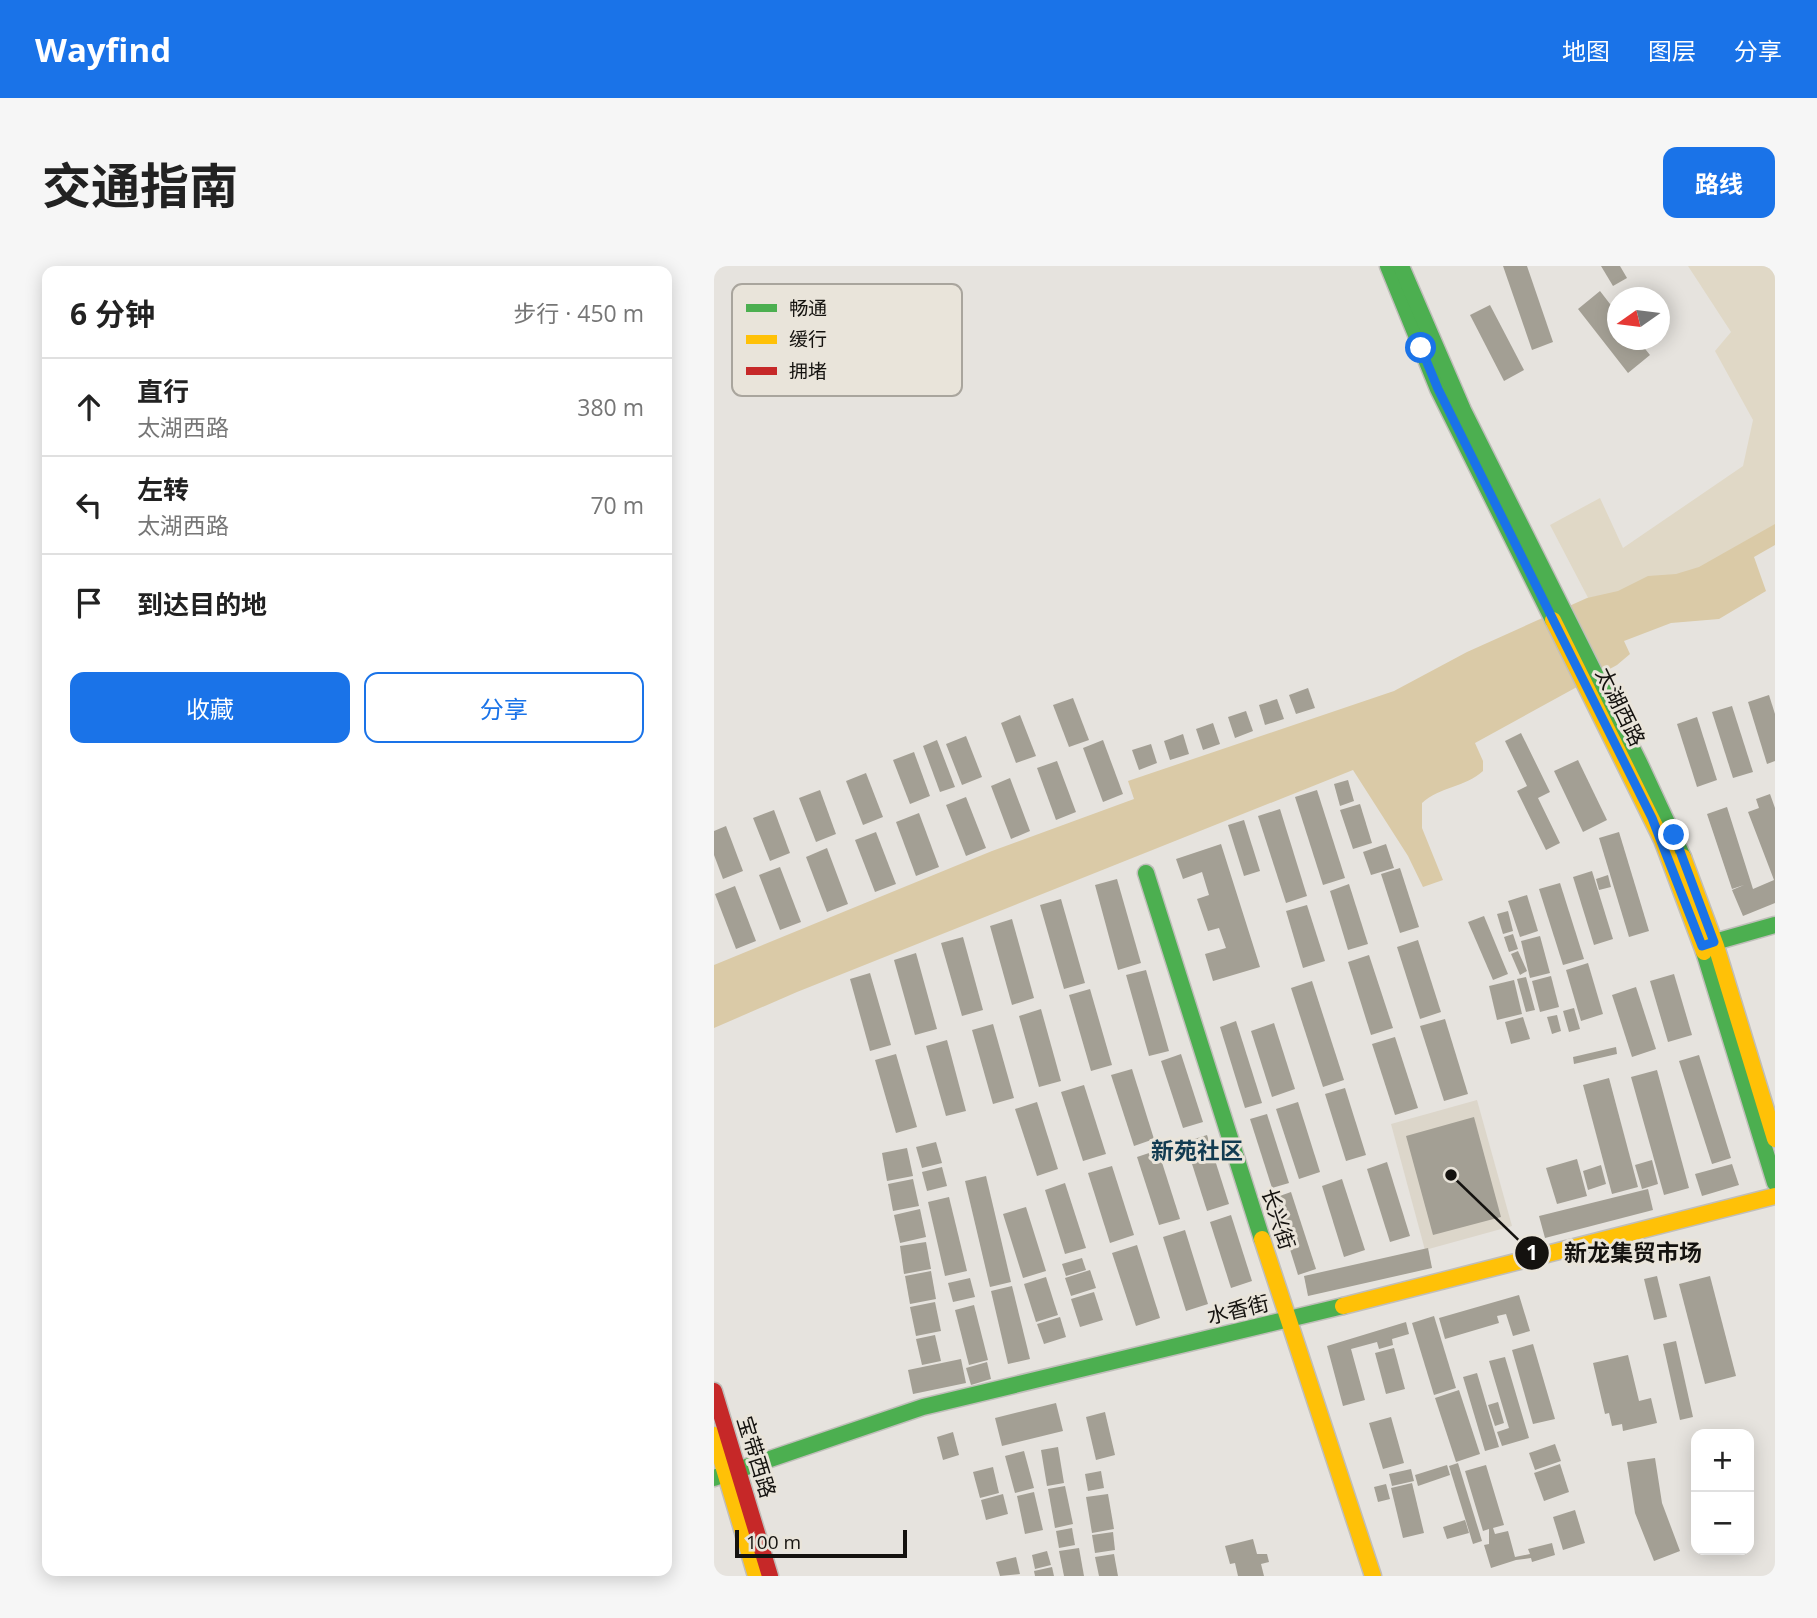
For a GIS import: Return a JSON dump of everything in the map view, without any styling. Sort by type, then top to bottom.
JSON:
[{"type":"main road","name":"太湖西路","points":[[1388,266],[1438,389],[1592,682],[1708,944],[1775,1139]]},
{"type":"main road","name":"太湖西路","points":[[1401,266],[1455,396],[1552,605]]},
{"type":"main road","name":"长兴街","points":[[1146,873],[1287,1320],[1373,1576]]},
{"type":"main road","points":[[1708,944],[1775,925]]},
{"type":"main road","name":"太湖西路","points":[[1708,944],[1775,1183]]},
{"type":"main road","name":"水香街","points":[[726,1473],[923,1407],[1287,1320],[1775,1196]]},
{"type":"main road","name":"宝带西路","points":[[714,1391],[726,1473],[770,1576]]},
{"type":"main road","name":"宝带西路","points":[[714,1435],[756,1576]]},
{"type":"shaded area","points":[[1688,266],[1775,266],[1775,529],[1749,548],[1596,613],[1550,525],[1600,498],[1623,548],[1743,466],[1753,420],[1715,351],[1731,332]]},
{"type":"shaded area","points":[[1775,524],[1775,545],[1754,557],[1766,591],[1719,619],[1671,623],[1624,641],[1630,654],[1617,665],[1475,743],[1483,761],[1483,771],[1422,803],[1422,828],[1443,880],[1423,887],[1408,856],[1353,770],[797,992],[714,1028],[714,965],[992,851],[1134,799],[1128,781],[1394,691],[1467,652],[1587,598],[1618,591],[1648,576],[1676,574],[1699,567]]},
{"type":"shaded area","points":[[1477,1100],[1512,1226],[1425,1250],[1391,1124]]},
{"type":"building","points":[[1503,266],[1527,266],[1553,342],[1532,350]]},
{"type":"building","points":[[1601,266],[1620,266],[1627,278],[1613,286]]},
{"type":"building","points":[[1600,291],[1607,300],[1607,346],[1578,309]]},
{"type":"building","points":[[1490,305],[1524,370],[1504,381],[1470,315]]},
{"type":"building","points":[[1610,350],[1646,350],[1650,355],[1628,373]]},
{"type":"building","points":[[1308,688],[1315,708],[1296,714],[1289,695]]},
{"type":"building","points":[[1769,695],[1775,714],[1775,761],[1767,764],[1748,702]]},
{"type":"building","points":[[1073,698],[1089,740],[1069,747],[1053,705]]},
{"type":"building","points":[[1277,699],[1284,719],[1265,725],[1259,705]]},
{"type":"building","points":[[1732,706],[1753,772],[1733,778],[1712,712]]},
{"type":"building","points":[[1246,711],[1253,731],[1235,738],[1228,717]]},
{"type":"building","points":[[1020,715],[1036,756],[1016,763],[1001,723]]},
{"type":"building","points":[[1697,717],[1717,780],[1697,787],[1677,724]]},
{"type":"building","points":[[1213,723],[1220,744],[1203,750],[1196,729]]},
{"type":"building","points":[[1521,733],[1550,792],[1538,798],[1560,843],[1546,850],[1517,791],[1527,786],[1505,741]]},
{"type":"building","points":[[1183,734],[1189,754],[1170,760],[1164,741]]},
{"type":"building","points":[[966,736],[982,777],[962,785],[946,744]]},
{"type":"building","points":[[937,740],[955,787],[940,792],[923,746]]},
{"type":"building","points":[[1103,740],[1123,794],[1103,802],[1083,748]]},
{"type":"building","points":[[1151,744],[1157,763],[1139,770],[1132,750]]},
{"type":"building","points":[[914,752],[930,796],[910,804],[893,760]]},
{"type":"building","points":[[1578,760],[1607,820],[1583,832],[1554,771]]},
{"type":"building","points":[[1057,761],[1076,812],[1056,820],[1037,768]]},
{"type":"building","points":[[866,773],[883,817],[863,825],[846,781]]},
{"type":"building","points":[[1010,778],[1030,831],[1011,839],[991,786]]},
{"type":"building","points":[[1348,780],[1354,801],[1340,806],[1334,784]]},
{"type":"building","points":[[820,790],[836,834],[816,842],[799,798]]},
{"type":"building","points":[[1317,790],[1345,878],[1323,885],[1295,797]]},
{"type":"building","points":[[1770,794],[1775,808],[1775,903],[1743,916],[1732,890],[1744,885],[1732,889],[1707,814],[1727,807],[1753,889],[1774,880],[1748,812],[1759,808],[1756,799]]},
{"type":"building","points":[[966,797],[986,848],[966,856],[946,805]]},
{"type":"building","points":[[1360,804],[1372,843],[1353,849],[1340,810]]},
{"type":"building","points":[[1280,809],[1307,896],[1286,903],[1258,816]]},
{"type":"building","points":[[774,810],[790,853],[770,861],[753,818]]},
{"type":"building","points":[[919,813],[939,867],[916,876],[896,822]]},
{"type":"building","points":[[1244,820],[1260,871],[1244,876],[1228,825]]},
{"type":"building","points":[[726,826],[743,871],[723,879],[714,855],[714,831]]},
{"type":"building","points":[[876,832],[896,884],[875,892],[855,840]]},
{"type":"building","points":[[1619,832],[1649,931],[1629,937],[1599,838]]},
{"type":"building","points":[[1221,844],[1260,967],[1213,981],[1205,954],[1226,948],[1219,928],[1208,931],[1197,899],[1209,895],[1202,872],[1183,879],[1176,859]]},
{"type":"building","points":[[1386,844],[1394,868],[1371,875],[1363,852]]},
{"type":"building","points":[[827,848],[848,904],[827,912],[806,857]]},
{"type":"building","points":[[780,867],[801,922],[780,930],[759,875]]},
{"type":"building","points":[[1400,868],[1419,927],[1400,933],[1381,874]]},
{"type":"building","points":[[1592,871],[1613,939],[1594,945],[1573,877]]},
{"type":"building","points":[[1608,875],[1611,887],[1599,890],[1596,879]]},
{"type":"building","points":[[1117,879],[1141,963],[1118,970],[1095,885]]},
{"type":"building","points":[[1560,883],[1584,959],[1563,965],[1539,889]]},
{"type":"building","points":[[1349,884],[1368,944],[1348,950],[1330,891]]},
{"type":"building","points":[[735,886],[756,941],[736,949],[715,894]]},
{"type":"building","points":[[1527,895],[1538,931],[1520,937],[1508,901]]},
{"type":"building","points":[[1061,899],[1085,983],[1064,989],[1040,905]]},
{"type":"building","points":[[1307,905],[1325,961],[1303,968],[1286,911]]},
{"type":"building","points":[[1508,911],[1513,931],[1503,934],[1497,914]]},
{"type":"building","points":[[1484,916],[1508,974],[1493,980],[1468,922]]},
{"type":"building","points":[[1012,919],[1034,998],[1012,1005],[990,926]]},
{"type":"building","points":[[1513,934],[1518,949],[1509,952],[1504,937]]},
{"type":"building","points":[[1540,936],[1550,973],[1530,978],[1521,941]]},
{"type":"building","points":[[963,937],[983,1010],[962,1016],[941,943]]},
{"type":"building","points":[[1418,940],[1441,1012],[1420,1019],[1397,947]]},
{"type":"building","points":[[1518,951],[1527,971],[1520,975],[1511,954]]},
{"type":"building","points":[[916,953],[937,1029],[915,1035],[894,960]]},
{"type":"building","points":[[1369,955],[1393,1028],[1371,1035],[1348,962]]},
{"type":"building","points":[[1588,963],[1603,1014],[1581,1021],[1566,970]]},
{"type":"building","points":[[1146,970],[1169,1051],[1149,1056],[1126,975]]},
{"type":"building","points":[[870,973],[891,1045],[870,1051],[850,979]]},
{"type":"building","points":[[1674,974],[1692,1035],[1668,1042],[1650,981]]},
{"type":"building","points":[[1551,976],[1559,1007],[1540,1012],[1532,981]]},
{"type":"building","points":[[1526,977],[1535,1010],[1526,1012],[1517,979]]},
{"type":"building","points":[[1514,980],[1522,1014],[1497,1020],[1489,986]]},
{"type":"building","points":[[1312,981],[1344,1080],[1323,1087],[1291,988]]},
{"type":"building","points":[[1636,987],[1656,1049],[1632,1057],[1612,995]]},
{"type":"building","points":[[1090,989],[1112,1065],[1091,1071],[1069,995]]},
{"type":"building","points":[[1574,1008],[1580,1029],[1569,1032],[1563,1011]]},
{"type":"building","points":[[1041,1009],[1061,1081],[1039,1087],[1019,1016]]},
{"type":"building","points":[[1557,1015],[1561,1031],[1552,1034],[1547,1017]]},
{"type":"building","points":[[1523,1017],[1530,1039],[1511,1044],[1505,1022]]},
{"type":"building","points":[[1445,1019],[1468,1094],[1444,1101],[1420,1026]]},
{"type":"building","points":[[1236,1021],[1262,1103],[1245,1108],[1220,1027]]},
{"type":"building","points":[[1274,1023],[1295,1089],[1272,1097],[1251,1031]]},
{"type":"building","points":[[993,1024],[1014,1098],[993,1104],[972,1030]]},
{"type":"building","points":[[1395,1037],[1418,1108],[1395,1115],[1372,1044]]},
{"type":"building","points":[[947,1040],[966,1111],[946,1116],[926,1046]]},
{"type":"building","points":[[1616,1047],[1617,1054],[1574,1064],[1573,1057]]},
{"type":"building","points":[[896,1054],[917,1127],[896,1133],[875,1060]]},
{"type":"building","points":[[1181,1054],[1203,1122],[1183,1128],[1161,1061]]},
{"type":"building","points":[[1699,1055],[1731,1158],[1712,1164],[1679,1061]]},
{"type":"building","points":[[1132,1069],[1154,1139],[1134,1146],[1111,1075]]},
{"type":"building","points":[[1657,1070],[1689,1188],[1664,1195],[1631,1077]]},
{"type":"building","points":[[1609,1078],[1638,1187],[1612,1194],[1583,1085]]},
{"type":"building","points":[[1084,1085],[1106,1154],[1083,1161],[1061,1092]]},
{"type":"building","points":[[1345,1088],[1366,1155],[1346,1161],[1325,1094]]},
{"type":"building","points":[[1037,1102],[1058,1169],[1037,1176],[1015,1109]]},
{"type":"building","points":[[1298,1102],[1320,1172],[1299,1179],[1276,1109]]},
{"type":"building","points":[[1267,1114],[1289,1183],[1272,1188],[1250,1119]]},
{"type":"building","points":[[1474,1117],[1501,1217],[1433,1235],[1406,1136]]},
{"type":"building","points":[[1207,1135],[1229,1204],[1207,1211],[1185,1142]]},
{"type":"building","points":[[936,1142],[942,1163],[922,1168],[916,1147]]},
{"type":"building","points":[[907,1148],[913,1176],[887,1181],[882,1153]]},
{"type":"building","points":[[1158,1150],[1180,1219],[1159,1225],[1137,1157]]},
{"type":"building","points":[[1577,1159],[1587,1196],[1557,1204],[1546,1168]]},
{"type":"building","points":[[1652,1160],[1658,1184],[1642,1189],[1635,1165]]},
{"type":"building","points":[[1387,1162],[1410,1236],[1390,1242],[1367,1169]]},
{"type":"building","points":[[1732,1164],[1739,1185],[1702,1196],[1695,1174]]},
{"type":"building","points":[[1601,1165],[1606,1184],[1588,1190],[1583,1171]]},
{"type":"building","points":[[1112,1166],[1134,1235],[1110,1243],[1088,1173]]},
{"type":"building","points":[[942,1167],[947,1186],[927,1191],[922,1172]]},
{"type":"building","points":[[986,1176],[1011,1282],[990,1287],[965,1181]]},
{"type":"building","points":[[913,1179],[919,1206],[893,1211],[888,1184]]},
{"type":"building","points":[[1342,1179],[1365,1250],[1344,1257],[1322,1186]]},
{"type":"building","points":[[1065,1183],[1086,1248],[1065,1254],[1045,1190]]},
{"type":"building","points":[[1648,1189],[1653,1210],[1545,1238],[1539,1216]]},
{"type":"building","points":[[1291,1192],[1316,1269],[1298,1275],[1274,1198]]},
{"type":"building","points":[[949,1197],[967,1271],[945,1276],[928,1202]]},
{"type":"building","points":[[1026,1207],[1046,1271],[1023,1278],[1003,1214]]},
{"type":"building","points":[[920,1209],[926,1237],[900,1243],[894,1215]]},
{"type":"building","points":[[1231,1215],[1252,1281],[1231,1288],[1210,1222]]},
{"type":"building","points":[[1185,1230],[1208,1304],[1186,1311],[1163,1237]]},
{"type":"building","points":[[926,1242],[931,1269],[904,1274],[900,1246]]},
{"type":"building","points":[[1137,1245],[1160,1318],[1136,1326],[1112,1253]]},
{"type":"building","points":[[1428,1248],[1432,1268],[1308,1296],[1304,1276]]},
{"type":"building","points":[[1082,1258],[1086,1270],[1066,1276],[1062,1264]]},
{"type":"building","points":[[1090,1270],[1096,1288],[1071,1296],[1065,1278]]},
{"type":"building","points":[[931,1271],[936,1299],[910,1304],[905,1276]]},
{"type":"building","points":[[1657,1276],[1667,1317],[1654,1320],[1644,1279]]},
{"type":"building","points":[[1710,1276],[1736,1376],[1705,1384],[1679,1284]]},
{"type":"building","points":[[1046,1277],[1058,1315],[1036,1322],[1024,1284]]},
{"type":"building","points":[[970,1278],[975,1297],[953,1302],[948,1283]]},
{"type":"building","points":[[1012,1286],[1030,1359],[1008,1364],[991,1291]]},
{"type":"building","points":[[1094,1292],[1103,1320],[1080,1327],[1071,1299]]},
{"type":"building","points":[[1519,1295],[1530,1331],[1513,1336],[1506,1314],[1497,1316],[1499,1323],[1445,1339],[1439,1318]]},
{"type":"building","points":[[935,1302],[941,1331],[916,1336],[910,1307]]},
{"type":"building","points":[[974,1305],[988,1360],[969,1365],[955,1310]]},
{"type":"building","points":[[1434,1316],[1456,1388],[1434,1395],[1412,1323]]},
{"type":"building","points":[[1060,1317],[1066,1337],[1044,1344],[1037,1324]]},
{"type":"building","points":[[1406,1322],[1409,1334],[1392,1339],[1393,1345],[1379,1349],[1377,1342],[1351,1349],[1365,1400],[1343,1406],[1327,1346]]},
{"type":"building","points":[[935,1335],[941,1361],[922,1365],[916,1339]]},
{"type":"building","points":[[1676,1341],[1693,1417],[1680,1420],[1663,1344]]},
{"type":"building","points":[[1533,1344],[1555,1419],[1533,1424],[1512,1350]]},
{"type":"building","points":[[1394,1348],[1405,1389],[1386,1394],[1375,1353]]},
{"type":"building","points":[[1628,1355],[1639,1401],[1651,1398],[1657,1423],[1623,1431],[1622,1424],[1612,1426],[1609,1413],[1605,1414],[1593,1363]]},
{"type":"building","points":[[1505,1357],[1529,1438],[1502,1446],[1497,1432],[1509,1428],[1489,1361]]},
{"type":"building","points":[[961,1359],[966,1383],[913,1394],[908,1370]]},
{"type":"building","points":[[987,1362],[991,1379],[971,1385],[966,1368]]},
{"type":"building","points":[[1477,1373],[1499,1447],[1485,1451],[1463,1377]]},
{"type":"building","points":[[1459,1390],[1480,1454],[1456,1462],[1435,1398]]},
{"type":"building","points":[[1498,1402],[1504,1423],[1495,1426],[1488,1405]]},
{"type":"building","points":[[1056,1403],[1063,1431],[1002,1446],[995,1418]]},
{"type":"building","points":[[1105,1412],[1115,1455],[1096,1460],[1086,1417]]},
{"type":"building","points":[[1391,1417],[1404,1463],[1383,1469],[1369,1423]]},
{"type":"building","points":[[953,1432],[959,1455],[943,1460],[937,1437]]},
{"type":"building","points":[[1555,1444],[1561,1461],[1535,1470],[1529,1453]]},
{"type":"building","points":[[1058,1447],[1064,1483],[1047,1486],[1041,1450]]},
{"type":"building","points":[[1024,1451],[1034,1488],[1015,1493],[1005,1456]]},
{"type":"building","points":[[1655,1458],[1662,1503],[1680,1551],[1654,1561],[1635,1513],[1627,1462]]},
{"type":"building","points":[[1458,1463],[1482,1541],[1473,1544],[1449,1466]]},
{"type":"building","points":[[1560,1464],[1569,1492],[1544,1501],[1534,1473]]},
{"type":"building","points":[[1447,1465],[1450,1475],[1418,1486],[1415,1475]]},
{"type":"building","points":[[1486,1465],[1504,1525],[1493,1528],[1495,1534],[1508,1531],[1515,1557],[1530,1554],[1528,1549],[1552,1543],[1555,1555],[1532,1562],[1531,1558],[1516,1560],[1491,1568],[1484,1545],[1489,1544],[1489,1529],[1483,1531],[1465,1471]]},
{"type":"building","points":[[993,1467],[999,1493],[980,1498],[973,1472]]},
{"type":"building","points":[[1411,1469],[1414,1481],[1392,1486],[1389,1474]]},
{"type":"building","points":[[1101,1471],[1104,1488],[1088,1491],[1085,1474]]},
{"type":"building","points":[[1412,1483],[1424,1533],[1403,1538],[1391,1488]]},
{"type":"building","points":[[1386,1484],[1390,1499],[1378,1502],[1374,1487]]},
{"type":"building","points":[[1065,1486],[1073,1524],[1055,1528],[1048,1489]]},
{"type":"building","points":[[1034,1492],[1043,1530],[1025,1534],[1017,1496]]},
{"type":"building","points":[[1003,1494],[1008,1514],[986,1520],[981,1500]]},
{"type":"building","points":[[1108,1494],[1114,1529],[1092,1533],[1086,1497]]},
{"type":"building","points":[[1575,1510],[1585,1543],[1563,1550],[1553,1517]]},
{"type":"building","points":[[1465,1520],[1469,1533],[1447,1539],[1443,1527]]},
{"type":"building","points":[[1072,1528],[1075,1545],[1059,1548],[1056,1531]]},
{"type":"building","points":[[1113,1532],[1115,1550],[1095,1553],[1092,1535]]},
{"type":"building","points":[[1253,1539],[1257,1554],[1267,1554],[1269,1562],[1261,1564],[1264,1576],[1238,1576],[1235,1563],[1230,1564],[1225,1546]]},
{"type":"building","points":[[1079,1548],[1084,1576],[1064,1576],[1059,1551]]},
{"type":"building","points":[[1047,1551],[1051,1565],[1035,1569],[1032,1555]]},
{"type":"building","points":[[1114,1554],[1118,1576],[1099,1576],[1095,1557]]},
{"type":"building","points":[[1016,1557],[1020,1574],[1000,1576],[996,1562]]},
{"type":"building","points":[[1052,1567],[1054,1576],[1035,1576],[1034,1571]]},
{"type":"traffic: fast","points":[[1388,266],[1438,389],[1553,620]]},
{"type":"traffic: fast","points":[[1401,266],[1463,410],[1639,762],[1683,857]]},
{"type":"traffic: fast","points":[[1146,873],[1262,1239]]},
{"type":"traffic: fast","points":[[1704,945],[1775,925]]},
{"type":"traffic: fast","points":[[1704,952],[1775,1183]]},
{"type":"traffic: fast","points":[[714,1478],[923,1407],[1343,1306]]},
{"type":"traffic: slow","points":[[1553,620],[1662,840],[1704,952]]},
{"type":"traffic: slow","points":[[1683,857],[1716,946],[1775,1139]]},
{"type":"traffic: slow","points":[[1343,1306],[1775,1196]]},
{"type":"traffic: slow","points":[[1262,1239],[1373,1576]]},
{"type":"traffic: slow","points":[[714,1435],[756,1576]]},
{"type":"traffic: jam","points":[[714,1391],[770,1576]]},
{"type":"place","name":"新龙集贸市场","points":[[1451,1175]]},
{"type":"district","name":"新苑社区","points":[[1197,1151]]},
{"type":"route","points":[[1421,348],[1438,389],[1652,818],[1677,876],[1702,946],[1714,942],[1674,835]]}]
